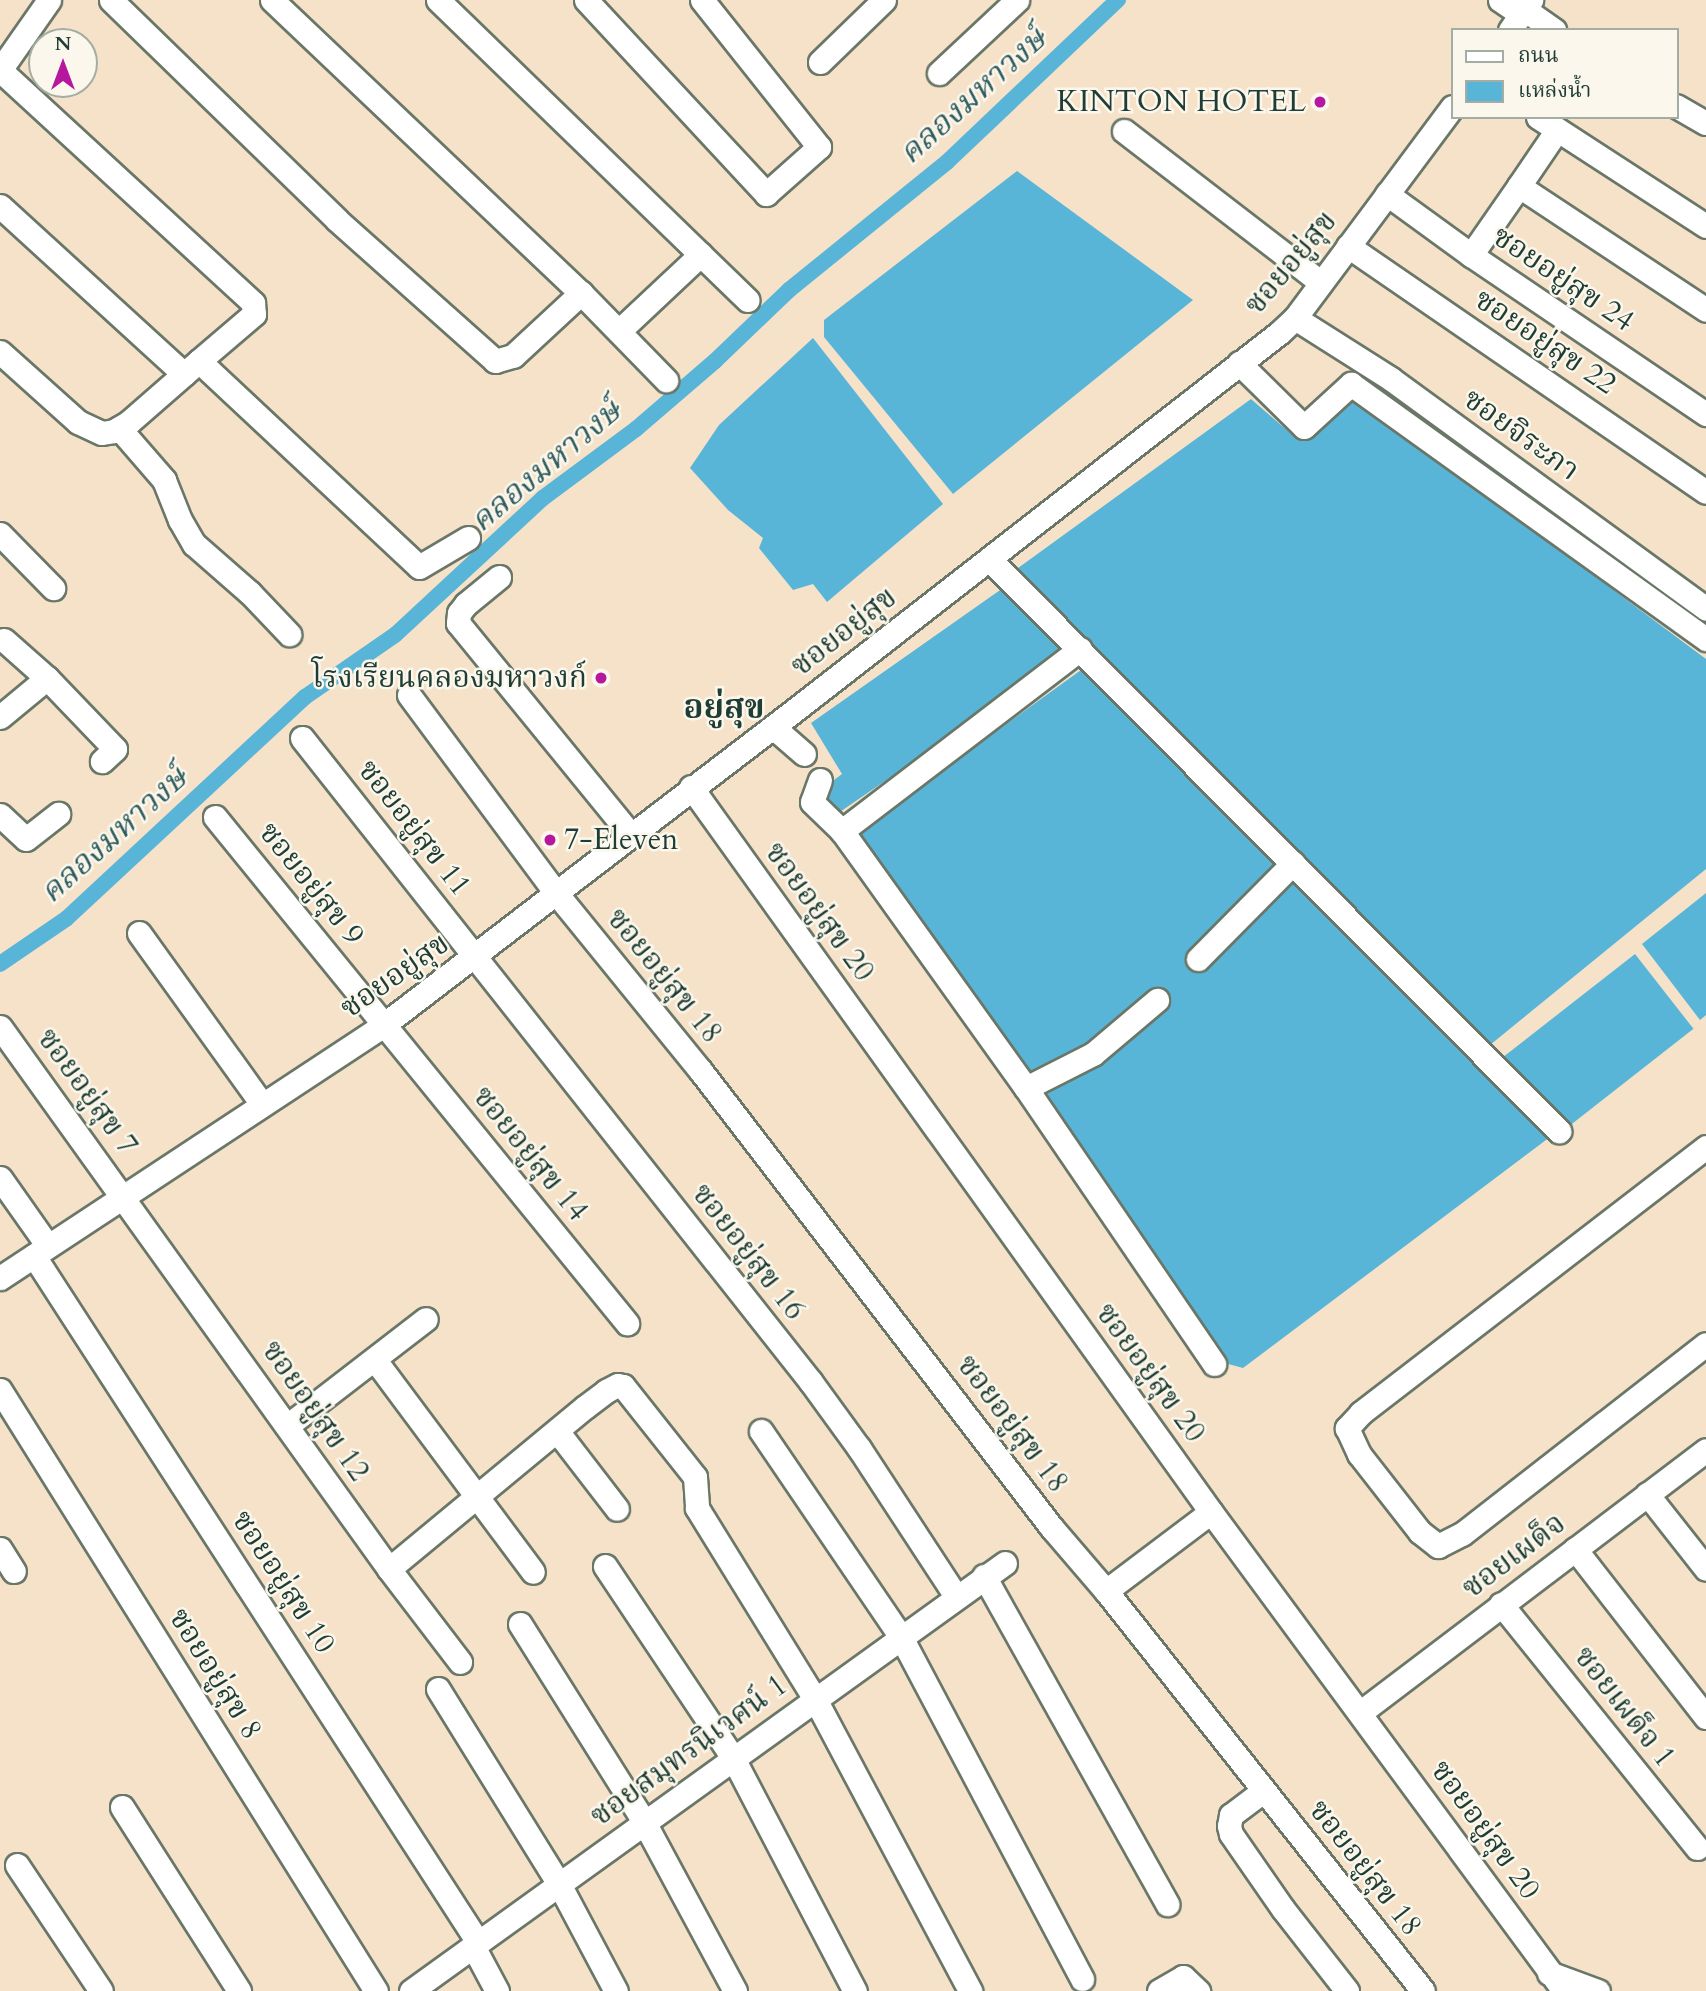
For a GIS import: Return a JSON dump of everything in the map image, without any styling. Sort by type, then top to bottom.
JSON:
[{"type":"street","points":[[111,0],[337,220],[495,361],[513,356],[581,293]]},
{"type":"street","points":[[272,0],[581,293],[666,380]]},
{"type":"street","points":[[438,0],[748,300]]},
{"type":"street","points":[[586,0],[766,194],[819,147],[702,0]]},
{"type":"street","points":[[820,62],[884,0]]},
{"type":"street","points":[[939,74],[1017,0]]},
{"type":"street","points":[[1500,0],[1551,28]]},
{"type":"street","points":[[0,352],[78,422],[102,433],[119,428],[254,314],[253,303],[0,70],[39,15]]},
{"type":"street","points":[[1678,107],[1706,123]]},
{"type":"street","name":"ซอยอยู่สุข","points":[[0,1278],[386,1023],[476,957],[630,834],[773,727],[1295,318],[1450,110]]},
{"type":"street","points":[[1471,255],[1519,186],[1548,123],[1706,226]]},
{"type":"street","points":[[1124,131],[1320,282]]},
{"type":"street","points":[[1519,186],[1706,310]]},
{"type":"street","name":"ซอยอยู่สุข 24","points":[[1387,194],[1471,255],[1706,414]]},
{"type":"street","points":[[0,206],[419,567],[468,538]]},
{"type":"street","name":"ซอยอยู่สุข 22","points":[[1348,246],[1706,492]]},
{"type":"street","points":[[619,331],[701,254]]},
{"type":"street","name":"ซอยจิระภา","points":[[1295,318],[1391,379],[1706,609]]},
{"type":"street","points":[[1239,363],[1304,427],[1351,384],[1706,639]]},
{"type":"street","points":[[119,428],[164,480],[180,520],[194,544],[250,593],[289,634]]},
{"type":"street","points":[[0,534],[53,588]]},
{"type":"street","points":[[989,559],[1559,1131]]},
{"type":"street","points":[[499,577],[466,604],[459,613],[458,622],[630,834]]},
{"type":"street","points":[[4,640],[47,678],[115,749],[102,761]]},
{"type":"street","points":[[842,831],[1080,649]]},
{"type":"street","points":[[0,717],[47,678]]},
{"type":"street","name":"ซอยอยู่สุข 18","points":[[409,695],[556,893],[708,1080],[1052,1528],[1106,1591],[1423,1991]]},
{"type":"street","points":[[773,727],[804,754]]},
{"type":"street","name":"ซอยอยู่สุข 11","points":[[302,738],[476,957]]},
{"type":"street","points":[[820,780],[811,802],[842,831],[1026,1088],[1214,1364]]},
{"type":"street","name":"ซอยอยู่สุข 20","points":[[691,788],[1211,1512],[1564,1991]]},
{"type":"street","points":[[0,815],[26,839],[58,814]]},
{"type":"street","name":"ซอยอยู่สุข 9","points":[[215,817],[386,1023]]},
{"type":"street","points":[[1198,959],[1293,863]]},
{"type":"street","points":[[139,933],[262,1104]]},
{"type":"street","name":"ซอยอยู่สุข 16","points":[[476,957],[811,1382],[859,1448],[956,1596]]},
{"type":"street","points":[[1026,1088],[1093,1054],[1157,1000]]},
{"type":"street","name":"ซอยอยู่สุข 14","points":[[386,1023],[627,1323]]},
{"type":"street","name":"ซอยอยู่สุข 7","points":[[0,1027],[123,1195]]},
{"type":"street","points":[[1706,1147],[1361,1413],[1347,1429],[1359,1454],[1420,1532],[1429,1542],[1438,1546],[1462,1534],[1706,1344]]},
{"type":"street","name":"ซอยอยู่สุข 10","points":[[0,1178],[41,1251],[475,1944],[497,1991]]},
{"type":"street","name":"ซอยอยู่สุข 12","points":[[123,1195],[389,1569],[460,1662]]},
{"type":"street","points":[[287,1426],[426,1318]]},
{"type":"street","points":[[374,1360],[479,1496],[533,1572]]},
{"type":"street","points":[[389,1569],[557,1431],[618,1385],[631,1394],[695,1477],[697,1508],[814,1699],[970,1991]]},
{"type":"street","name":"ซอยอยู่สุข 8","points":[[0,1390],[376,1991]]},
{"type":"street","points":[[557,1431],[617,1509]]},
{"type":"street","points":[[761,1431],[901,1637],[1082,1979]]},
{"type":"street","name":"ซอยเผด็จ","points":[[1360,1712],[1706,1450]]},
{"type":"street","points":[[1647,1494],[1706,1569]]},
{"type":"street","points":[[1106,1591],[1211,1512]]},
{"type":"street","points":[[0,1549],[14,1571]]},
{"type":"street","points":[[1574,1549],[1706,1717]]},
{"type":"street","name":"ซอยสมุทรนิเวศน์ 1","points":[[411,1991],[1005,1563]]},
{"type":"street","points":[[605,1566],[733,1758],[856,1991]]},
{"type":"street","points":[[984,1576],[1167,1904]]},
{"type":"street","name":"ซอยเผด็จ 1","points":[[1502,1604],[1697,1848]]},
{"type":"street","points":[[520,1624],[644,1822],[735,1991]]},
{"type":"street","points":[[438,1689],[559,1884],[616,1991]]},
{"type":"street","points":[[1263,1791],[1231,1815],[1231,1835],[1283,1909],[1347,1991]]},
{"type":"street","points":[[122,1807],[239,1991]]},
{"type":"street","points":[[17,1865],[101,1991]]},
{"type":"street","points":[[1549,1973],[1598,1991]]},
{"type":"street","points":[[1159,1991],[1183,1977],[1198,1991]]},
{"type":"water","points":[[1017,171],[1193,300],[953,494],[824,337],[824,320]]},
{"type":"water","points":[[813,338],[943,504],[827,602],[813,584],[793,590],[759,548],[763,538],[728,510],[690,468],[719,425]]},
{"type":"water","points":[[1345,390],[1706,659],[1706,869],[1490,1045],[1014,571],[1251,399],[1296,438]]},
{"type":"water","points":[[1003,588],[1064,650],[1061,660],[834,816],[818,792],[842,774],[811,723]]},
{"type":"water","points":[[1081,670],[1550,1137],[1243,1368],[1221,1362],[847,839]]},
{"type":"water","points":[[1706,893],[1706,1015],[1700,1020],[1642,944]]},
{"type":"water","points":[[1635,954],[1693,1029],[1562,1132],[1503,1057]]},
{"type":"waterway","name":"คลองมหาวงษ์","points":[[0,964],[66,919],[305,697],[395,635],[543,498],[636,429],[715,361],[789,290],[947,162],[1118,0]]},
{"type":"place","name":"KINTON HOTEL","points":[[1320,102]]},
{"type":"place","name":"โรงเรียนคลองมหาวงก์","points":[[601,678]]},
{"type":"place","name":"7-Eleven","points":[[550,840]]},
{"type":"district","name":"อยู่สุข","points":[[724,708]]}]
